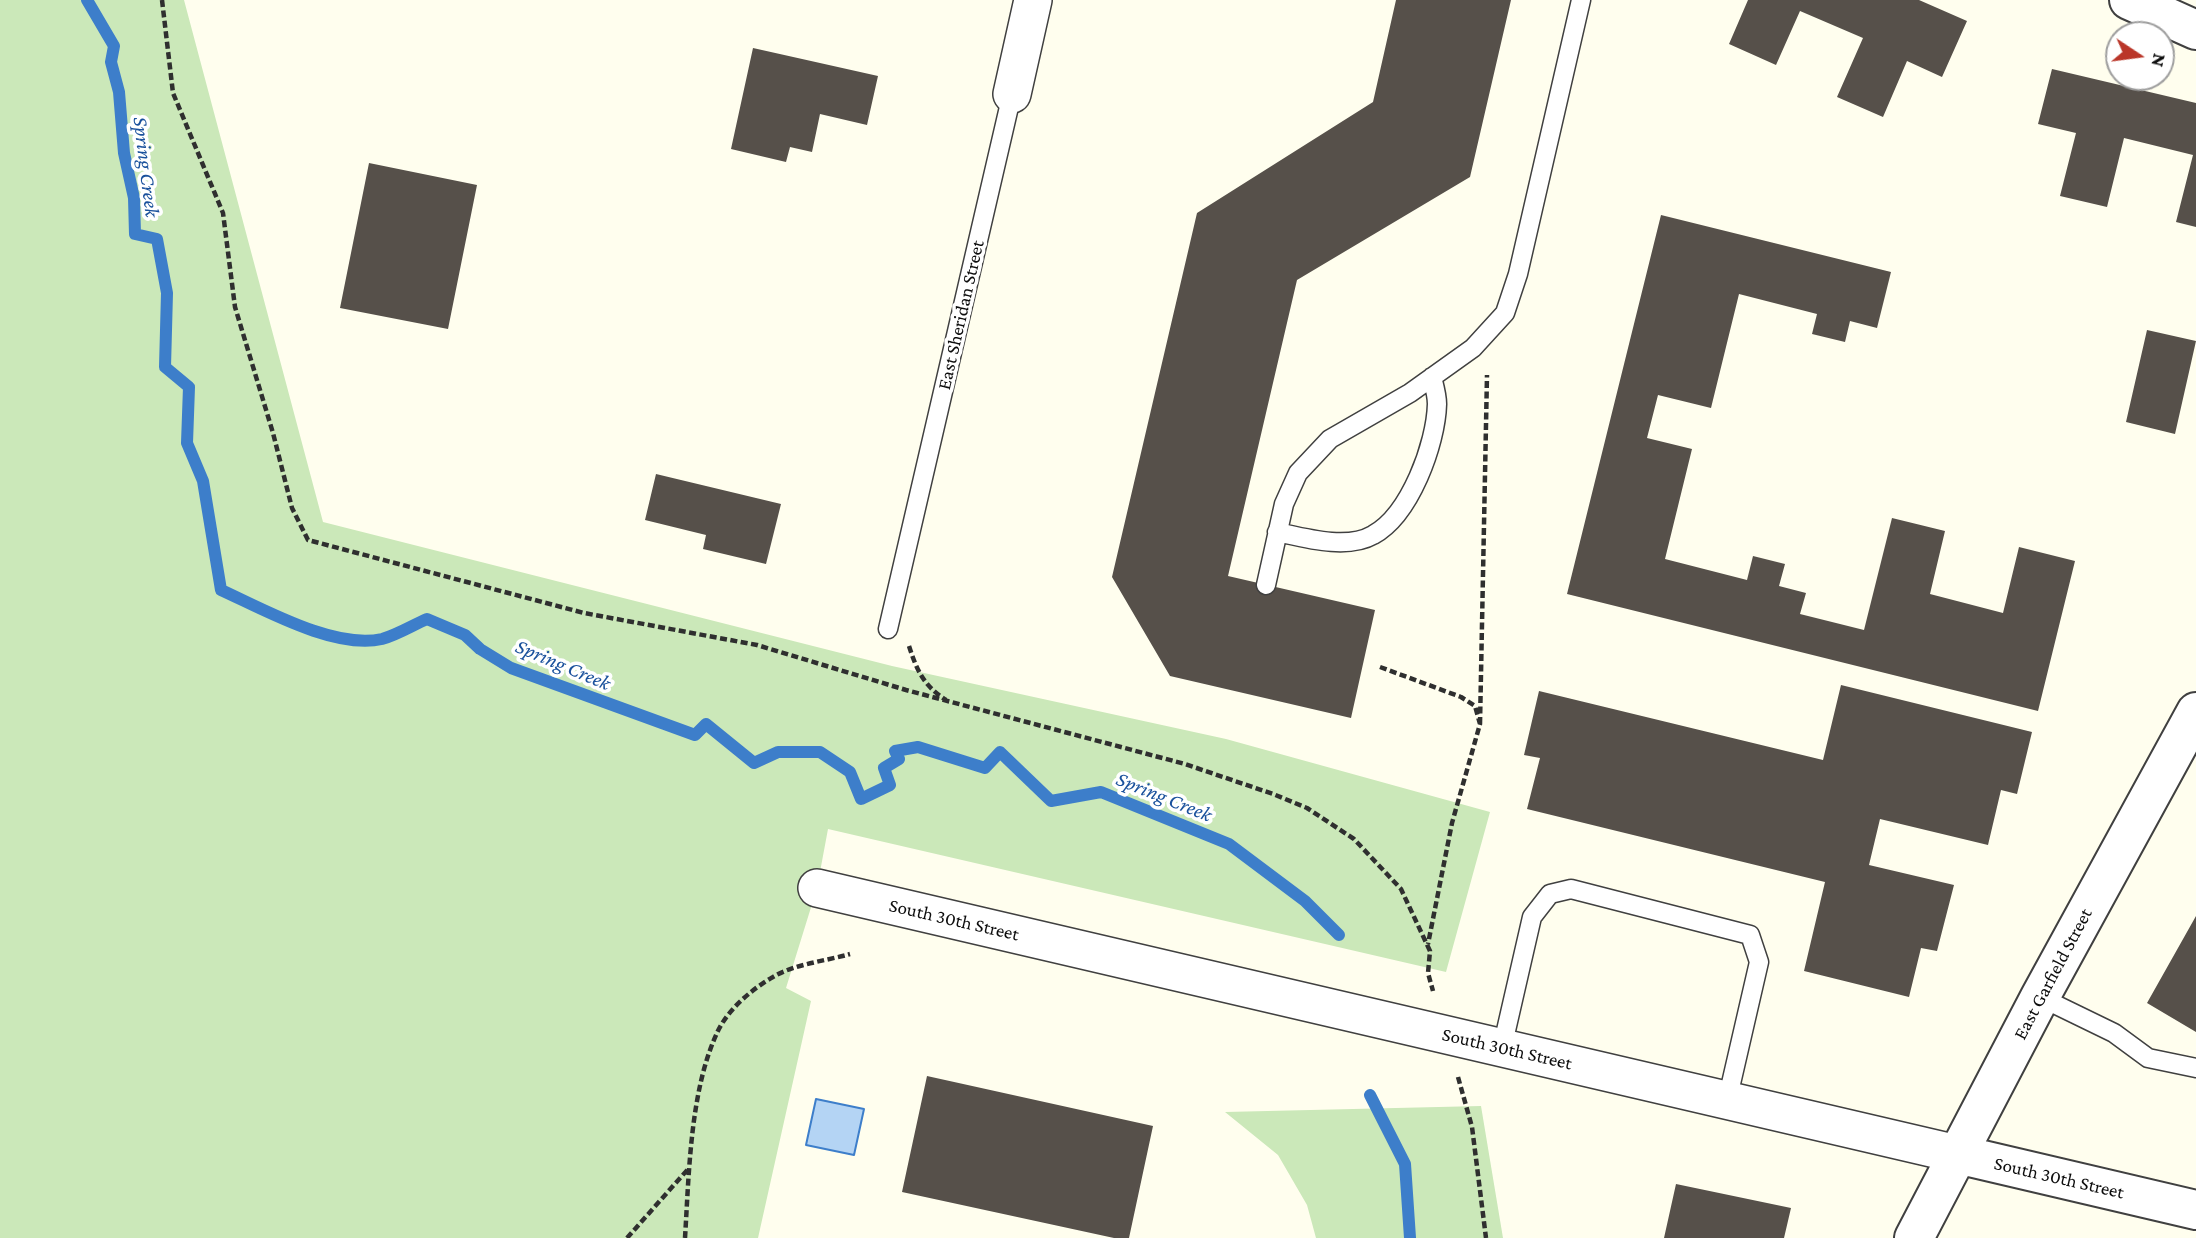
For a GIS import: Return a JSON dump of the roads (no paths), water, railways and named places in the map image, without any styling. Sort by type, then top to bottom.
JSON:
[{"type":"street","name":"East Sheridan Street","points":[[1012,94],[1033,0]]},
{"type":"street","points":[[2129,0],[2196,30]]},
{"type":"street","name":"East Garfield Street","points":[[1914,1238],[2040,997],[2196,712]]},
{"type":"street","name":"South 30th Street","points":[[817,888],[2196,1210]]},
{"type":"lane","points":[[1266,585],[1284,504],[1298,473],[1330,439],[1410,393],[1473,348],[1505,313],[1518,274],[1581,0]]},
{"type":"lane","name":"East Sheridan Street","points":[[888,629],[1012,94]]},
{"type":"lane","points":[[1278,532],[1342,541],[1372,536],[1396,516],[1412,490],[1429,447],[1437,402],[1432,377]]},
{"type":"lane","points":[[1502,1048],[1532,918],[1550,894],[1571,889],[1750,935],[1759,962],[1727,1101]]},
{"type":"lane","points":[[2040,997],[2114,1033],[2148,1058],[2196,1068]]},
{"type":"water","points":[[816,1099],[864,1109],[854,1155],[806,1145]]},
{"type":"waterway","name":"Spring Creek","points":[[87,0],[114,46],[111,62],[119,92],[124,153],[134,198],[135,234],[157,239],[167,293],[165,367],[189,387],[187,443],[203,481],[221,590],[300,626],[343,639],[382,639],[427,619],[465,635],[480,649],[511,668],[695,735],[706,724],[754,763],[778,752],[820,752],[850,772],[861,799],[890,785],[884,768],[899,759],[895,751],[918,747],[985,768],[1000,752],[1051,801],[1101,792],[1229,844],[1305,901],[1339,935]]},
{"type":"waterway","name":"Spring Creek","points":[[1370,1095],[1405,1164],[1410,1238]]}]
